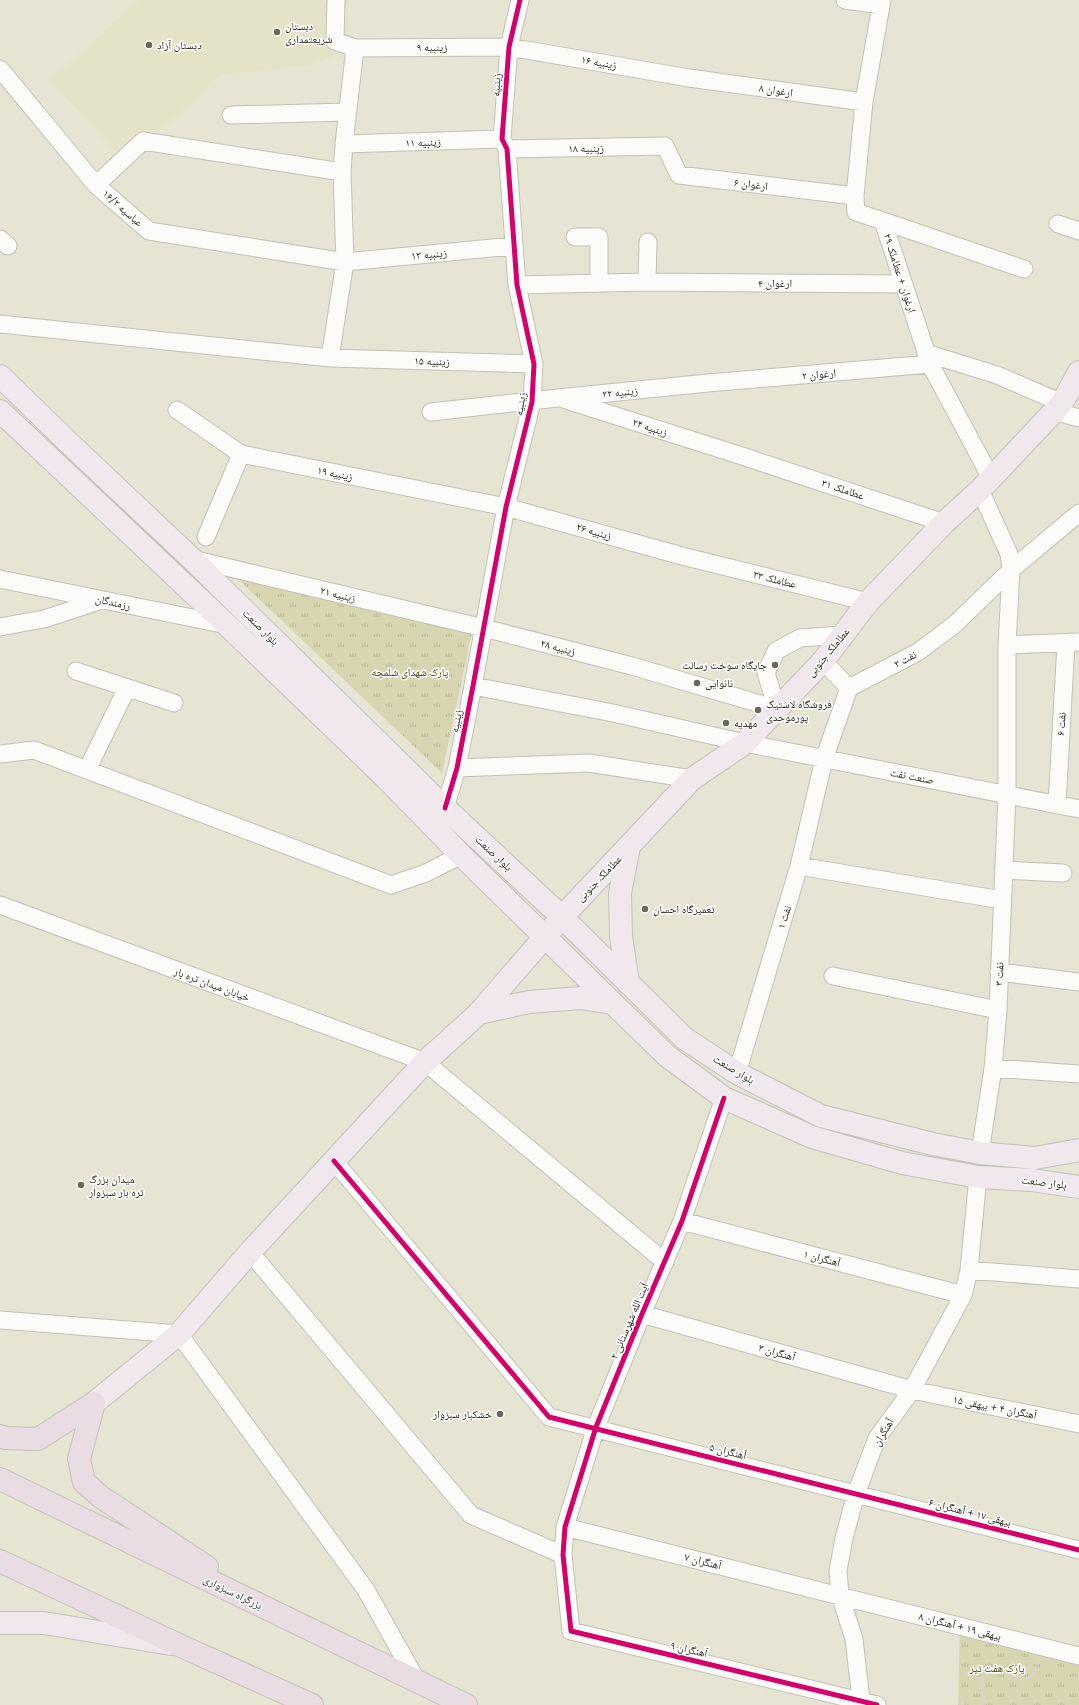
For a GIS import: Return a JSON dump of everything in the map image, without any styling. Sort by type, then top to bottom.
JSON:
[{"type":"highway","points":[[0,1436],[5,1438],[38,1439],[94,1403]]},
{"type":"highway","points":[[94,1403],[79,1459],[84,1482],[101,1497],[283,1617]]},
{"type":"highway","name":"بزرگراه سبزواری","points":[[0,1479],[466,1705]]},
{"type":"highway","points":[[0,1561],[181,1646],[312,1705]]},
{"type":"main road","name":"عطاملک جنوبی","points":[[94,1403],[180,1334],[250,1252],[425,1062],[479,1013],[562,917],[692,779],[745,743],[823,660],[868,602],[944,523],[985,484],[1058,407],[1079,372]]},
{"type":"main road","name":"بلوار صنعت","points":[[0,376],[192,559],[395,773],[461,855],[667,1056],[724,1098],[812,1137],[902,1163],[978,1177],[1032,1180],[1079,1187]]},
{"type":"main road","name":"بلوار صنعت","points":[[0,411],[50,460],[227,625],[395,773],[445,808],[562,917],[684,1038],[737,1073],[821,1116],[933,1144],[980,1153],[1035,1158],[1079,1150]]},
{"type":"main road","points":[[50,460],[68,442]]},
{"type":"main road","points":[[628,983],[621,936],[620,893],[629,847]]},
{"type":"main road","points":[[479,1013],[529,1002],[581,998],[612,1003]]},
{"type":"main road","points":[[667,1056],[684,1038]]},
{"type":"main road","points":[[0,1623],[44,1623],[181,1646]]},
{"type":"street","points":[[330,358],[345,262],[342,172],[354,48],[335,41],[336,0]]},
{"type":"street","name":"زینبیه","points":[[445,808],[457,768],[506,507],[532,402],[534,364],[517,286],[504,144],[509,47],[520,0]]},
{"type":"street","points":[[845,0],[881,3]]},
{"type":"street","name":"ارغوان + عطاملک ۲۹","points":[[881,3],[864,102],[855,196],[856,212],[883,221],[928,359],[985,484],[1010,562]]},
{"type":"street","name":"زینبیه ۹","points":[[354,48],[509,47]]},
{"type":"street","name":"زینبیه ۱۶","points":[[509,47],[689,78]]},
{"type":"street","name":"عباسیه ۱۶/۲","points":[[0,69],[96,185],[149,231],[345,262]]},
{"type":"street","name":"ارغوان ۸","points":[[689,78],[864,102]]},
{"type":"street","points":[[231,115],[347,112]]},
{"type":"street","points":[[96,185],[143,141],[342,172]]},
{"type":"street","name":"زینبیه ۱۱","points":[[344,144],[504,144]]},
{"type":"street","name":"زینبیه ۱۸","points":[[504,144],[665,146]]},
{"type":"street","name":"ارغوان ۶","points":[[665,146],[679,175],[855,196]]},
{"type":"street","points":[[883,221],[1024,269]]},
{"type":"street","points":[[1058,224],[1079,231]]},
{"type":"street","points":[[575,237],[599,237],[599,283]]},
{"type":"street","points":[[647,282],[648,242]]},
{"type":"street","name":"زینبیه ۱۳","points":[[345,262],[513,246]]},
{"type":"street","name":"ارغوان ۴","points":[[517,286],[647,282],[903,284]]},
{"type":"street","name":"زینبیه ۱۵","points":[[0,324],[330,358],[534,364]]},
{"type":"street","points":[[928,359],[997,375],[1079,418]]},
{"type":"street","name":"ارغوان ۲","points":[[708,383],[928,359]]},
{"type":"street","name":"زینبیه ۲۲","points":[[431,412],[708,383]]},
{"type":"street","name":"زینبیه ۲۴","points":[[558,398],[742,456]]},
{"type":"street","name":"زینبیه ۱۹","points":[[177,410],[241,454],[506,507]]},
{"type":"street","points":[[206,537],[241,454]]},
{"type":"street","name":"عطاملک ۳۱","points":[[742,456],[944,523]]},
{"type":"street","name":"زینبیه ۲۶","points":[[506,507],[682,556]]},
{"type":"street","name":"نفت ۲","points":[[849,688],[918,652],[954,625],[1010,562],[1079,513]]},
{"type":"street","name":"عطاملک ۳۳","points":[[682,556],[868,602]]},
{"type":"street","name":"زینبیه ۲۱","points":[[192,559],[484,628]]},
{"type":"street","name":"نفت ۳","points":[[980,1153],[993,1068],[998,1010],[1007,795],[1007,645],[1010,562]]},
{"type":"street","name":"رزمندگان","points":[[0,579],[227,625]]},
{"type":"street","points":[[0,627],[44,620],[104,600]]},
{"type":"street","name":"زینبیه ۲۸","points":[[484,628],[632,666],[777,709]]},
{"type":"street","points":[[777,709],[766,673],[776,650],[800,638],[842,635]]},
{"type":"street","points":[[1007,645],[1072,643]]},
{"type":"street","name":"نفت ۶","points":[[1057,805],[1072,643]]},
{"type":"street","points":[[823,660],[849,688],[824,759]]},
{"type":"street","points":[[76,672],[174,703]]},
{"type":"street","name":"صنعت نفت","points":[[473,686],[613,712],[745,743],[1079,809]]},
{"type":"street","points":[[87,770],[128,688]]},
{"type":"street","points":[[0,754],[34,750],[391,885],[426,873],[461,855]]},
{"type":"street","name":"نفت ۱","points":[[737,1073],[799,866],[824,759]]},
{"type":"street","points":[[457,768],[589,763],[692,779]]},
{"type":"street","points":[[799,866],[1002,900]]},
{"type":"street","points":[[1003,870],[1062,874]]},
{"type":"street","name":"خیابان میدان تره بار","points":[[0,905],[425,1062],[665,1262]]},
{"type":"street","points":[[999,972],[1079,982]]},
{"type":"street","points":[[833,976],[998,1010]]},
{"type":"street","points":[[993,1068],[1079,1074]]},
{"type":"street","name":"آیت الله شهرستانی ۲","points":[[563,1555],[565,1527],[596,1428],[642,1314],[682,1221],[724,1098]]},
{"type":"street","name":"آهنگران ۵","points":[[334,1161],[549,1417],[856,1494]]},
{"type":"street","name":"آهنگران","points":[[861,1700],[854,1638],[840,1595],[838,1571],[844,1538],[856,1494],[877,1438],[912,1390],[963,1295],[969,1270],[978,1177]]},
{"type":"street","name":"آهنگران ۱","points":[[682,1221],[963,1295]]},
{"type":"street","points":[[250,1252],[471,1515],[563,1555]]},
{"type":"street","points":[[969,1270],[1079,1279]]},
{"type":"street","name":"آهنگران ۳","points":[[642,1314],[912,1390]]},
{"type":"street","points":[[0,1320],[180,1334],[366,1590],[418,1683]]},
{"type":"street","name":"آهنگران ۴ + بیهقی ۱۵","points":[[912,1390],[1079,1424]]},
{"type":"street","name":"بیهقی ۱۷ + آهنگران ۶","points":[[856,1494],[1079,1550]]},
{"type":"street","name":"آهنگران ۷","points":[[565,1527],[840,1595]]},
{"type":"street","name":"آهنگران ۹","points":[[563,1555],[571,1631],[877,1705]]},
{"type":"street","name":"بیهقی ۱۹ + آهنگران ۸","points":[[840,1595],[1079,1656]]},
{"type":"path","points":[[979,1705],[984,1697],[981,1685],[984,1676],[989,1671],[993,1669],[1002,1669],[1020,1679],[1026,1679],[1033,1674],[1046,1648]]},
{"type":"path","points":[[962,1705],[963,1703],[966,1705]]},
{"type":"shaded area","name":"دبستان آزاد","points":[[139,0],[348,0],[348,50],[312,65],[219,76],[162,130],[137,132],[115,152],[50,80]]},
{"type":"green space","name":"پارک شهدای شلمچه","points":[[239,580],[472,632],[442,773]]},
{"type":"green space","name":"پارک هفت تیر","points":[[960,1620],[1079,1652],[1079,1705],[958,1705]]},
{"type":"cycle path","points":[[445,808],[457,768],[506,507],[532,402],[534,364],[517,285],[507,149],[502,139],[509,47],[520,0]]},
{"type":"cycle path","points":[[724,1098],[682,1221],[596,1427],[565,1527],[563,1555],[571,1631],[877,1705]]},
{"type":"cycle path","points":[[334,1161],[549,1417],[1079,1550]]},
{"type":"place","name":"دبستان شریعتمداری","points":[[277,32]]},
{"type":"place","name":"دبستان آزاد","points":[[149,45]]},
{"type":"place","name":"جایگاه سوخت رسالت","points":[[775,665]]},
{"type":"place","name":"نانوایی","points":[[697,683]]},
{"type":"place","name":"فروشگاه لاستیک پورموحدی","points":[[758,710]]},
{"type":"place","name":"مهدیه","points":[[726,723]]},
{"type":"place","name":"تعمیرگاه احسان","points":[[645,909]]},
{"type":"place","name":"میدان بزرگ تره بار سبزوار","points":[[81,1185]]},
{"type":"place","name":"خشکبار سبزوار","points":[[500,1414]]}]
